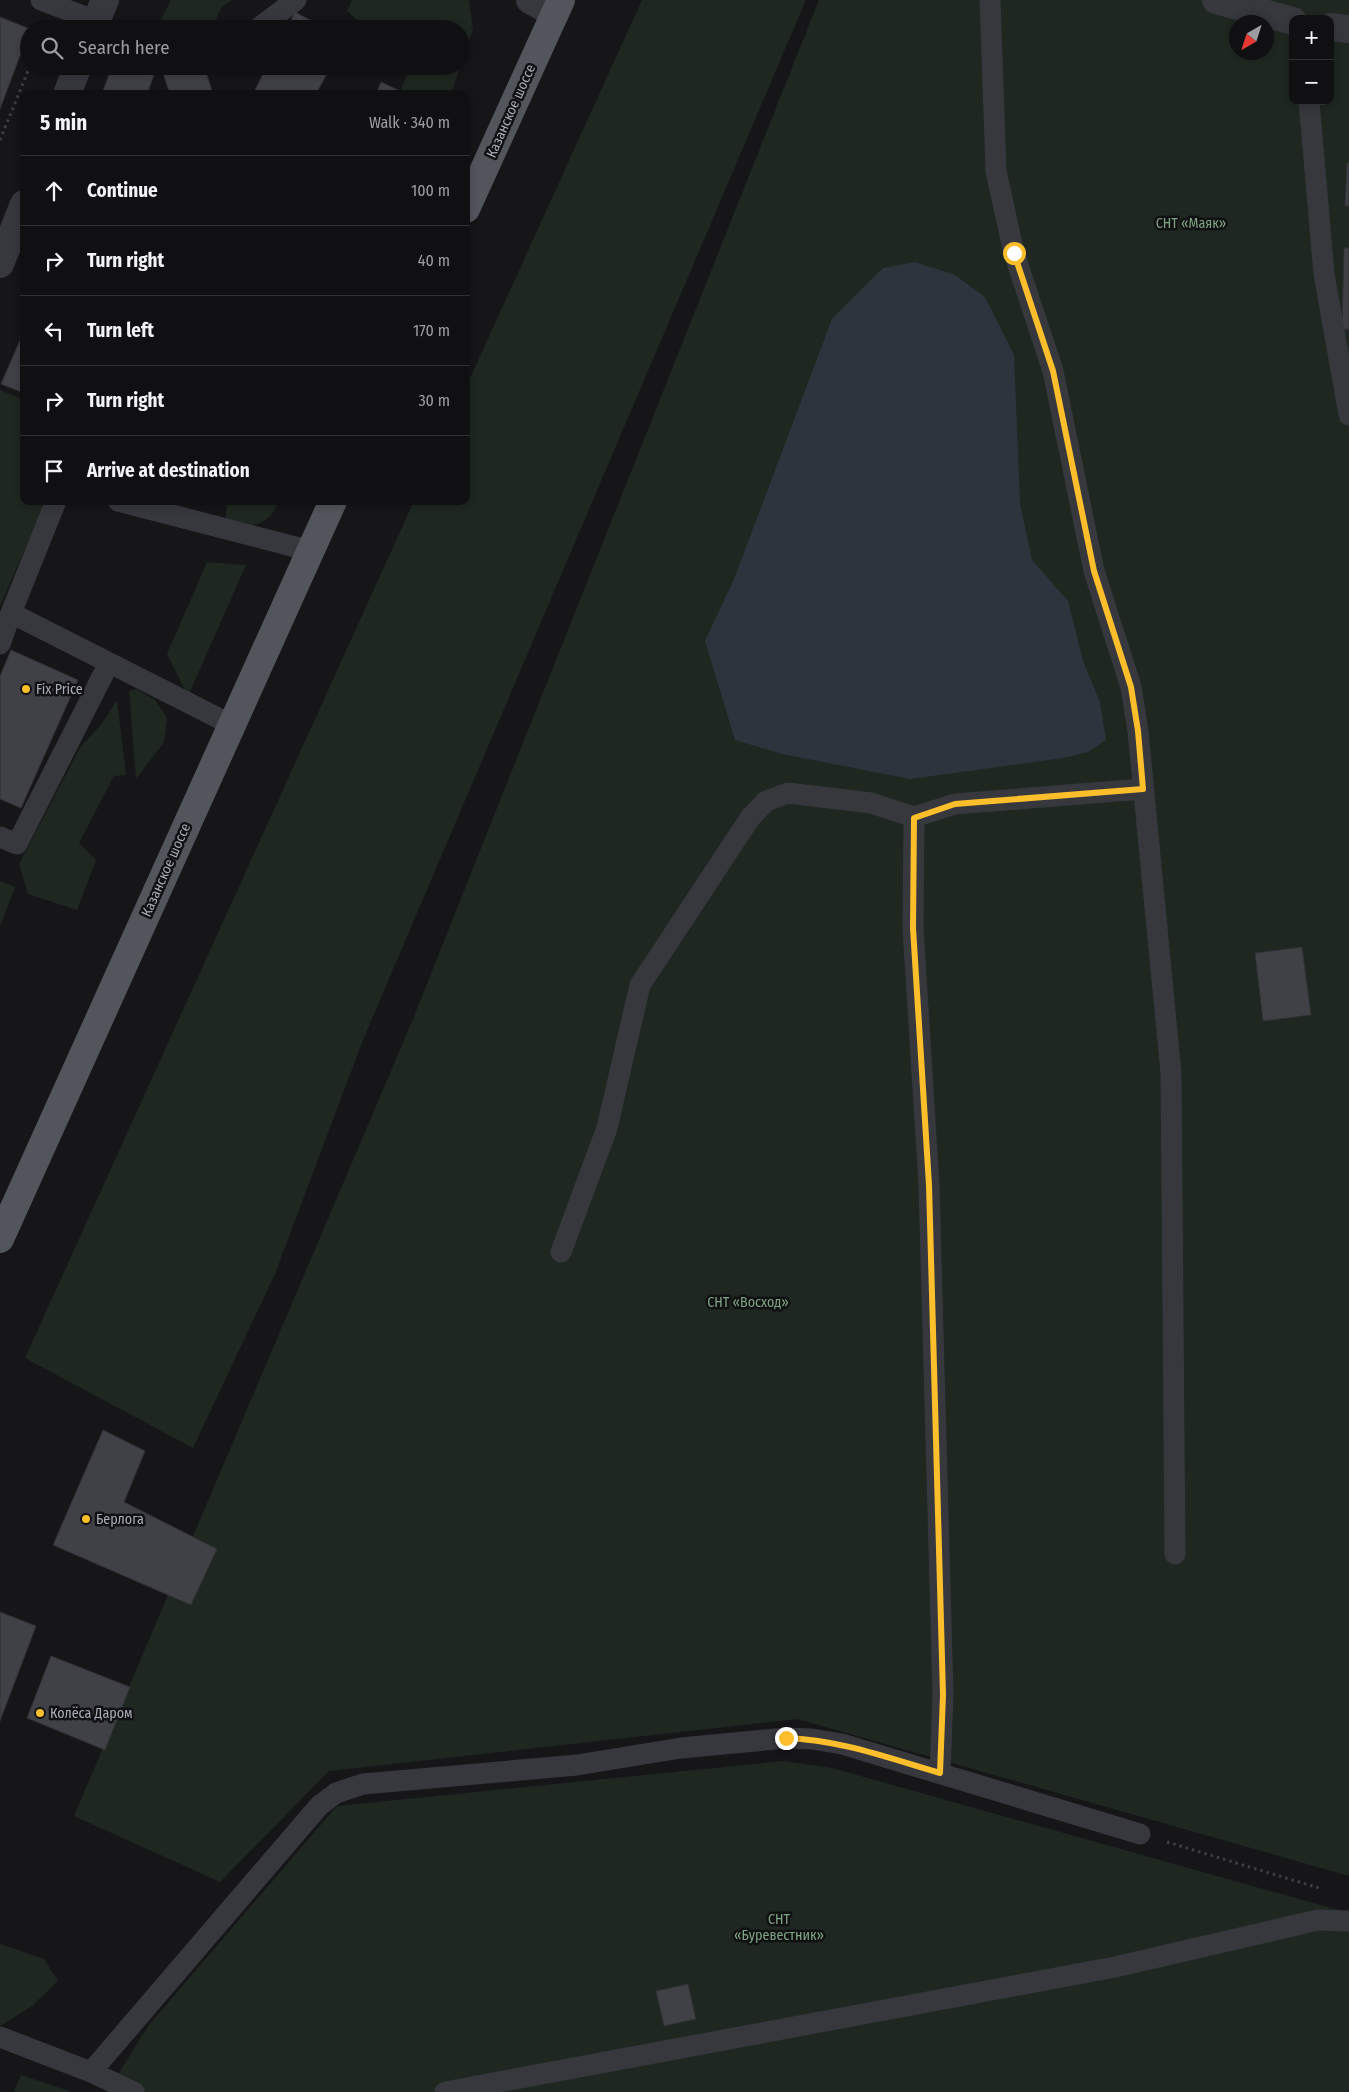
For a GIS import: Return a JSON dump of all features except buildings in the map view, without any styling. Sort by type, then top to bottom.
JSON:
[{"type":"main road","name":"Казанское шоссе","points":[[470,200],[558,7]]},
{"type":"main road","name":"Казанское шоссе","points":[[0,1240],[7,1203],[232,725],[332,505]]},
{"type":"street","points":[[530,0],[558,7]]},
{"type":"street","points":[[1216,0],[1289,20]]},
{"type":"street","points":[[1334,27],[1349,29]]},
{"type":"street","points":[[69,90],[74,75]]},
{"type":"street","points":[[0,264],[20,214]]},
{"type":"lane","points":[[41,0],[98,16]]},
{"type":"lane","points":[[268,20],[296,0]]},
{"type":"lane","points":[[990,0],[996,171],[1014,253],[1053,371],[1094,571],[1131,687],[1138,731],[1171,1073],[1175,1554]]},
{"type":"lane","points":[[1309,105],[1324,274],[1349,415]]},
{"type":"lane","points":[[0,644],[54,505]]},
{"type":"lane","points":[[133,505],[311,551]]},
{"type":"lane","points":[[11,613],[232,725]]},
{"type":"lane","points":[[0,837],[18,844],[109,663]]},
{"type":"lane","points":[[561,1252],[607,1128],[640,985],[750,818],[766,801],[788,793],[871,803],[914,818],[955,804],[1143,789]]},
{"type":"lane","points":[[914,818],[913,928],[929,1195],[943,1695],[940,1773]]},
{"type":"lane","points":[[91,2072],[319,1806],[336,1793],[363,1784],[577,1765],[681,1748],[786,1738],[812,1739],[842,1744],[1140,1834]]},
{"type":"lane","points":[[445,2092],[1115,1967],[1318,1920],[1349,1921]]},
{"type":"lane","points":[[0,2037],[91,2072],[134,2092]]},
{"type":"path","points":[[20,90],[26,75]]},
{"type":"path","points":[[0,140],[20,91]]},
{"type":"path","points":[[1140,1834],[1321,1889]]},
{"type":"green space","points":[[171,0],[231,0],[222,7],[216,20],[161,20]]},
{"type":"green space","points":[[352,0],[469,0],[473,29],[470,38],[470,20],[358,20],[347,11]]},
{"type":"green space","points":[[642,0],[806,0],[363,1040],[275,1274],[193,1448],[25,1358],[412,505],[470,505],[470,378]]},
{"type":"green space","name":"СНТ «Восход»","points":[[819,0],[1349,0],[1349,1876],[797,1719],[329,1771],[220,1882],[74,1816],[413,1019]]},
{"type":"green space","points":[[407,75],[457,75],[452,90],[401,90]]},
{"type":"green space","points":[[0,390],[20,398],[20,505],[44,505],[0,606]]},
{"type":"green space","points":[[227,505],[277,505],[270,516],[258,524],[243,526],[225,525]]},
{"type":"green space","points":[[207,562],[246,565],[188,696],[167,654]]},
{"type":"green space","points":[[136,689],[155,700],[167,718],[164,742],[136,779],[129,691]]},
{"type":"green space","points":[[117,700],[126,775],[114,776],[79,843],[96,860],[77,910],[28,894],[19,864],[81,746],[101,725]]},
{"type":"green space","points":[[0,881],[15,887],[0,926]]},
{"type":"green space","name":"СНТ «Буревестник»","points":[[783,1761],[832,1768],[1349,1913],[1349,2092],[107,2092],[148,2026],[337,1806]]},
{"type":"green space","points":[[0,1944],[44,1959],[58,1981],[32,2006],[2,2025],[0,2025]]},
{"type":"green space","points":[[21,2075],[72,2092],[14,2092]]},
{"type":"shaded area","points":[[915,262],[955,275],[985,297],[1014,355],[1020,503],[1032,560],[1068,601],[1083,661],[1100,702],[1106,740],[1088,752],[1063,758],[910,779],[782,754],[735,740],[705,641],[734,579],[832,319],[883,268]]},
{"type":"place","name":"Fix Price","points":[[26,689]]},
{"type":"place","name":"Берлога","points":[[86,1519]]},
{"type":"place","name":"Колёса Даром","points":[[40,1713]]},
{"type":"route","points":[[786,1738],[812,1739],[842,1744],[940,1773],[943,1695],[929,1185],[913,928],[914,818],[935,809],[955,804],[1143,789],[1138,731],[1131,687],[1094,571],[1053,371],[1014,253]]},
{"type":"park label","name":"СНТ «Маяк»","points":[[1191,223]]}]
